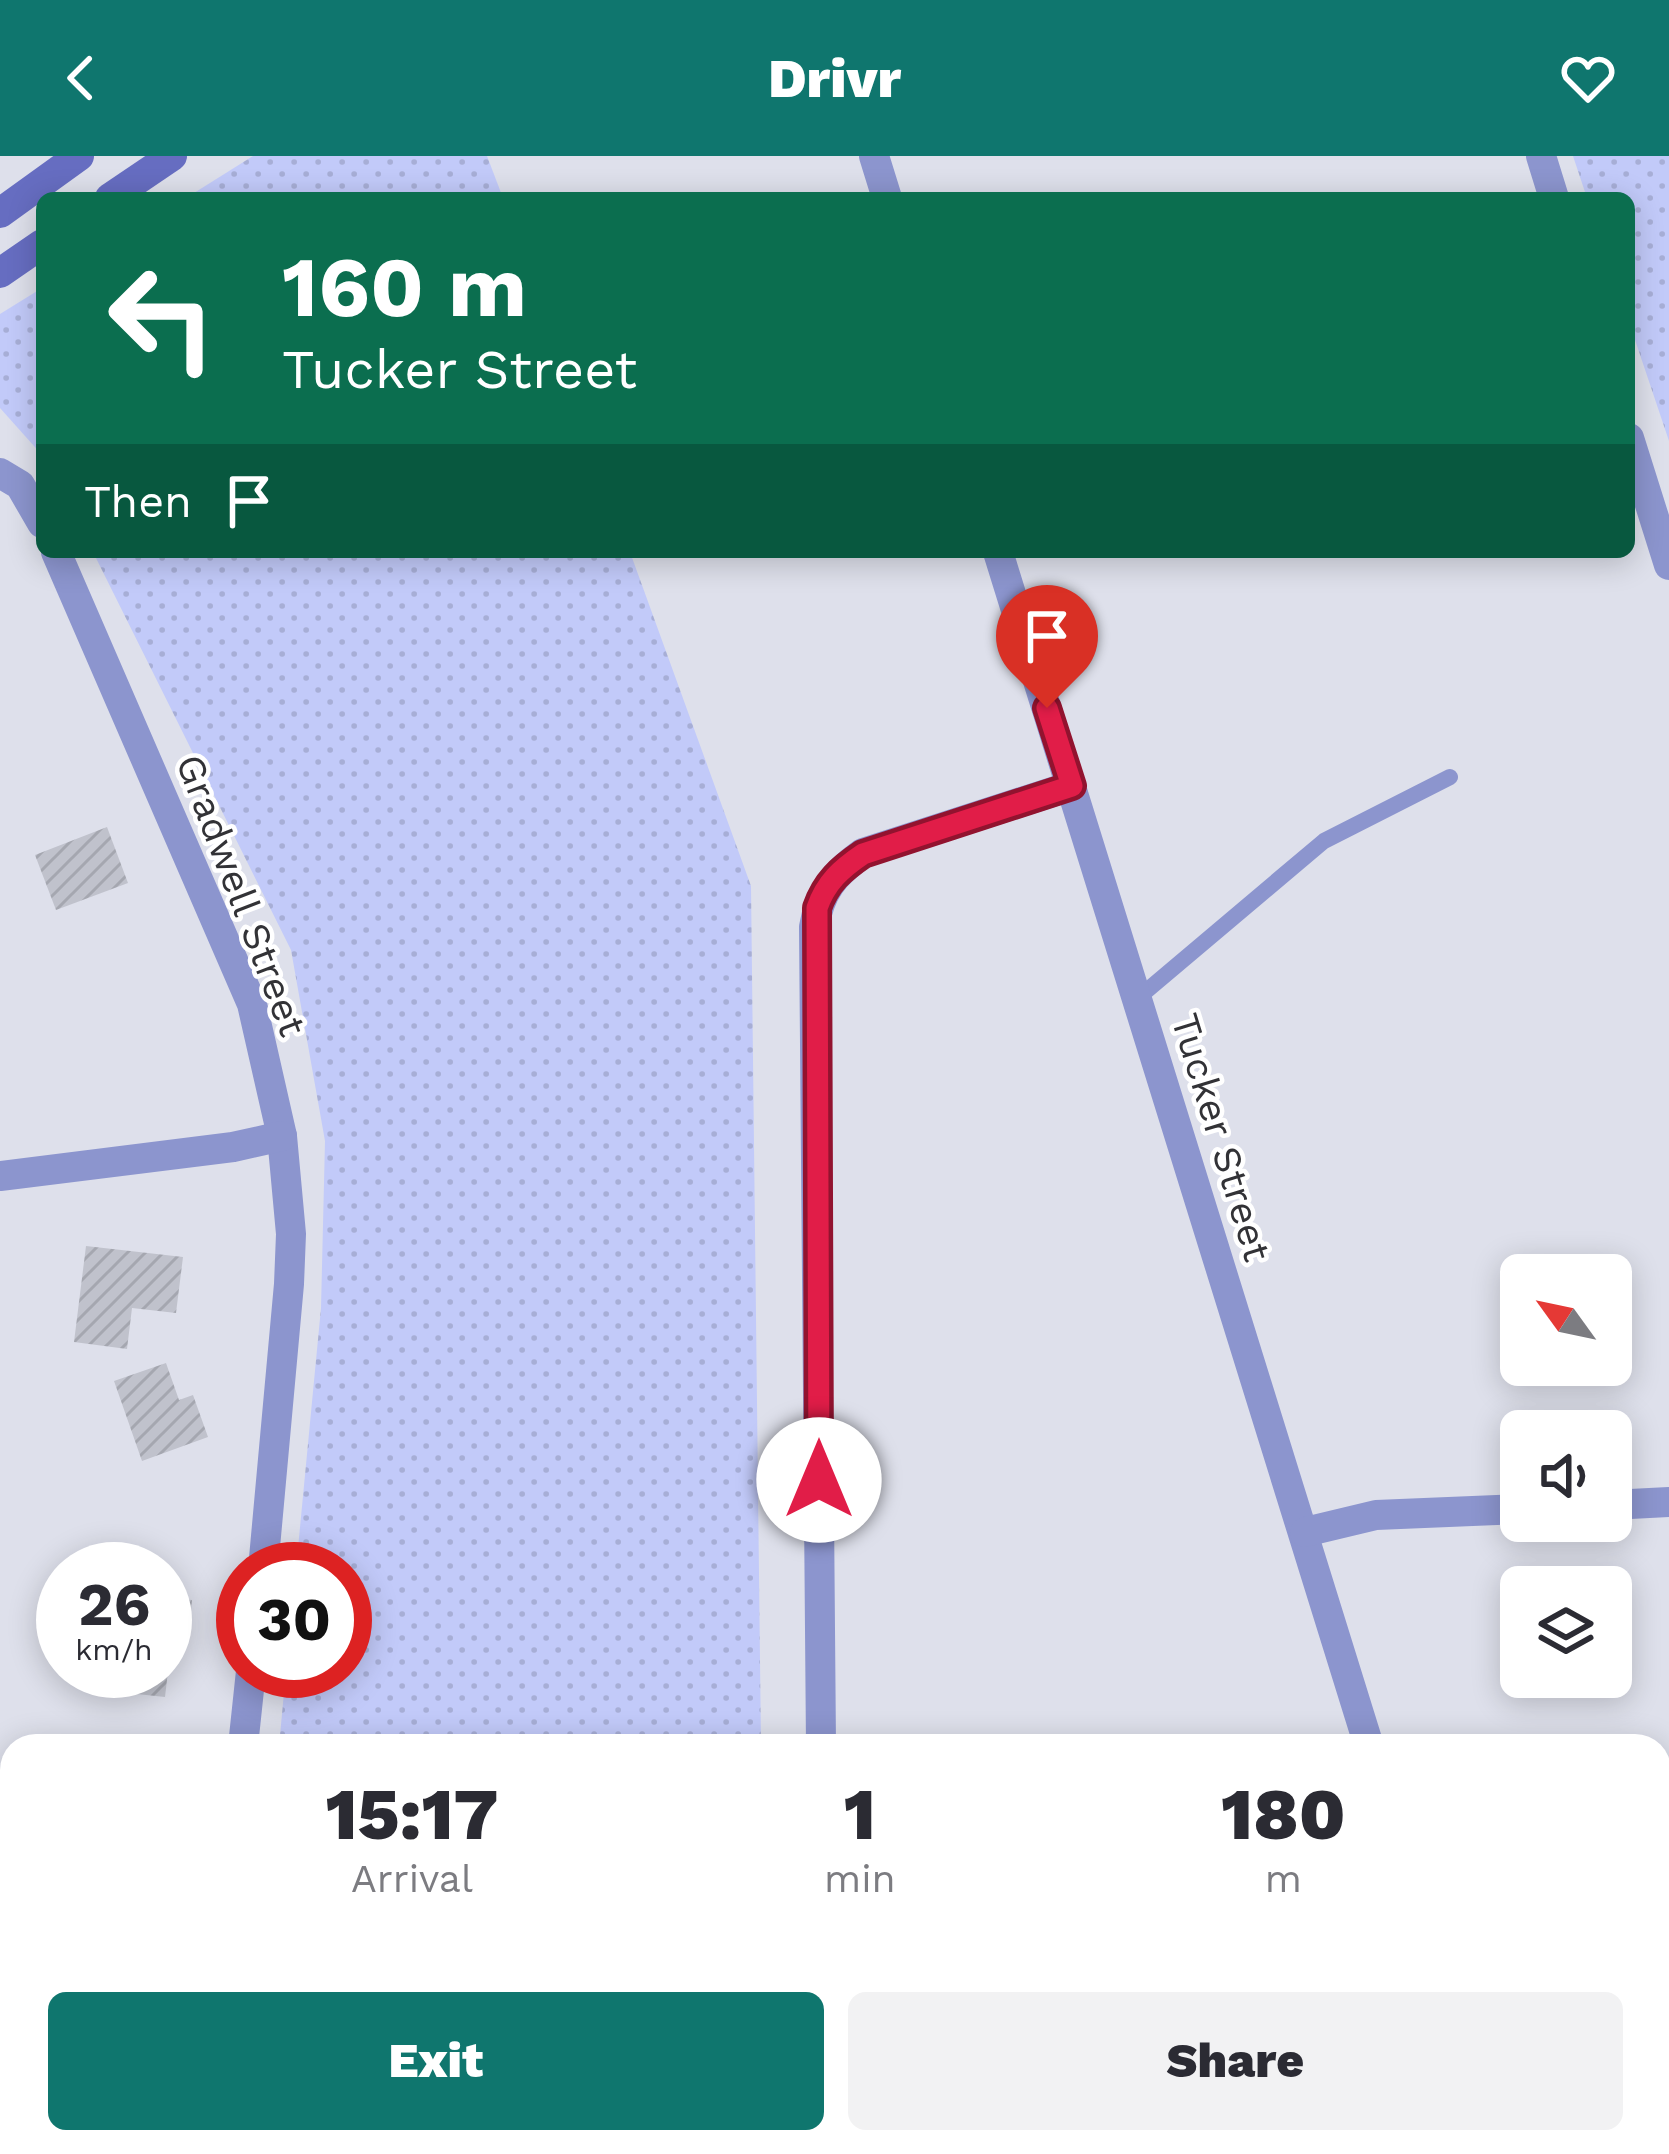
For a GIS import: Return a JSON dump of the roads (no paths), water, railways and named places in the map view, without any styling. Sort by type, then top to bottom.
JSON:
[{"type":"street","points":[[0,213],[79,156]]},
{"type":"street","points":[[119,192],[172,156]]},
{"type":"street","points":[[874,156],[885,192]]},
{"type":"street","points":[[1541,156],[1552,192]]},
{"type":"street","points":[[0,273],[36,248]]},
{"type":"street","points":[[1635,457],[1669,565]]},
{"type":"street","points":[[0,473],[20,485],[36,513]]},
{"type":"street","name":"Gradwell Street","points":[[59,558],[252,1004],[282,1136],[291,1234],[290,1284],[265,1542]]},
{"type":"street","name":"Tucker Street","points":[[1000,558],[1365,1734]]},
{"type":"street","points":[[821,1734],[817,908],[839,871],[863,854],[1072,786]]},
{"type":"street","points":[[0,1176],[233,1147],[282,1136]]},
{"type":"street","points":[[1632,1504],[1669,1502]]},
{"type":"street","points":[[1305,1532],[1376,1515],[1500,1510]]},
{"type":"street","points":[[244,1734],[248,1698]]},
{"type":"lane","points":[[1138,998],[1324,841],[1450,777]]}]
